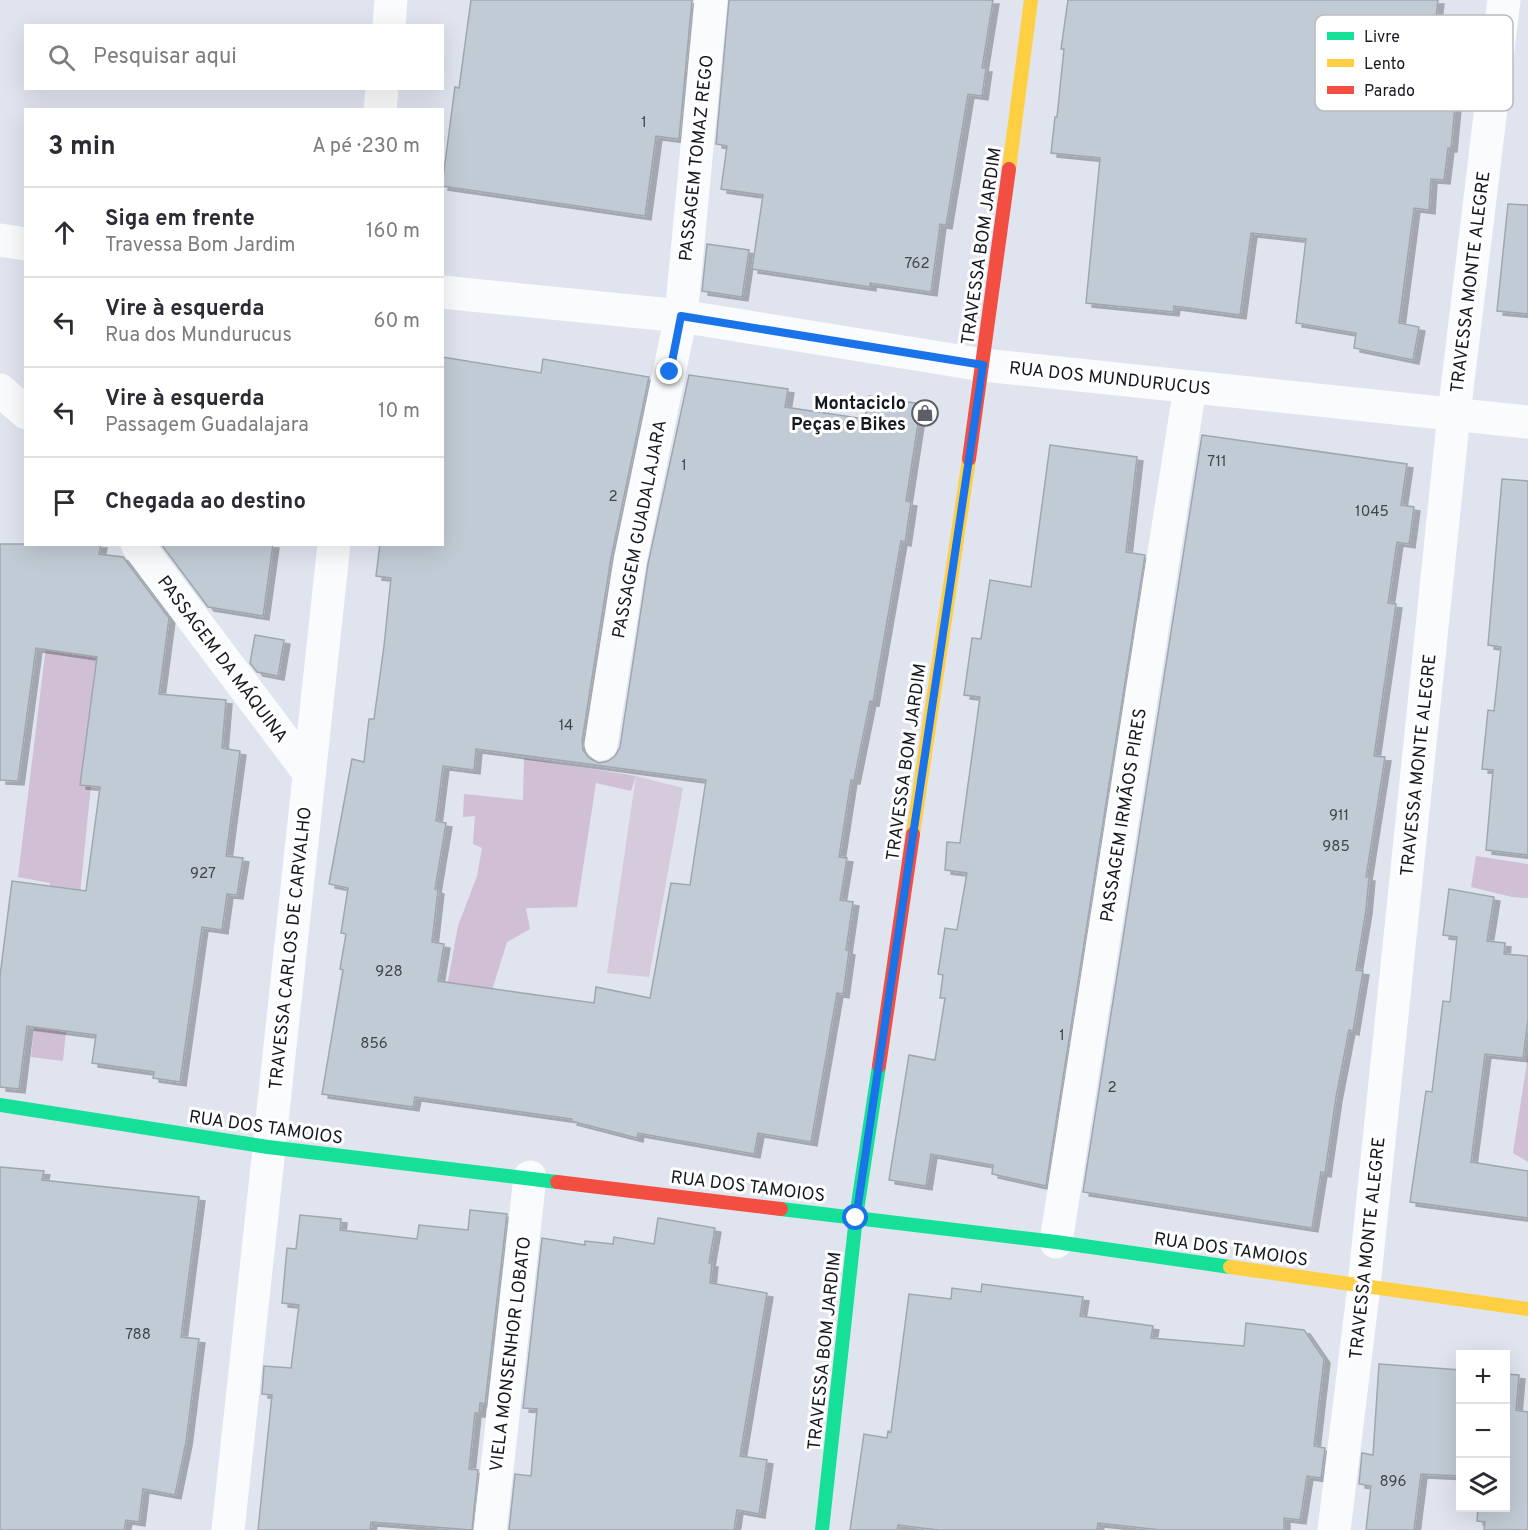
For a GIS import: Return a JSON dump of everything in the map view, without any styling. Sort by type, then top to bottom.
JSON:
[{"type":"street","points":[[388,24],[391,0]]},
{"type":"street","name":"PASSAGEM TOMAZ REGO","points":[[681,316],[711,0]]},
{"type":"street","name":"TRAVESSA BOM JARDIM","points":[[822,1530],[856,1218],[983,365],[1031,0]]},
{"type":"street","name":"TRAVESSA MONTE ALEGRE","points":[[1502,15],[1504,0]]},
{"type":"street","points":[[380,108],[382,90]]},
{"type":"street","name":"TRAVESSA MONTE ALEGRE","points":[[1334,1530],[1364,1286],[1454,414],[1491,111]]},
{"type":"street","points":[[0,240],[24,244]]},
{"type":"street","name":"RUA DOS MUNDURUCUS","points":[[444,292],[681,316],[983,365],[1528,423]]},
{"type":"street","name":"PASSAGEM GUADALAJARA","points":[[601,744],[630,561],[681,316]]},
{"type":"street","name":"PASSAGEM IRMÃOS PIRES","points":[[1056,1242],[1190,387]]},
{"type":"street","points":[[0,390],[24,411]]},
{"type":"street","name":"PASSAGEM DA MÁQUINA","points":[[139,546],[309,773]]},
{"type":"street","name":"TRAVESSA CARLOS DE CARVALHO","points":[[228,1530],[334,546]]},
{"type":"street","name":"RUA DOS TAMOIOS","points":[[0,1105],[268,1147],[1056,1242],[1528,1309]]},
{"type":"street","name":"VIELA MONSENHOR LOBATO","points":[[490,1530],[530,1177]]},
{"type":"shaded area","points":[[46,646],[105,648],[63,1061],[31,1057],[50,883],[18,877]]},
{"type":"shaded area","points":[[524,758],[636,776],[631,791],[596,783],[577,907],[526,908],[530,929],[507,942],[490,997],[446,992],[458,926],[477,876],[482,848],[473,844],[475,816],[463,817],[464,794],[523,800]]},
{"type":"shaded area","points":[[636,776],[683,788],[649,977],[607,973]]},
{"type":"shaded area","points":[[1476,856],[1528,864],[1528,898],[1512,897],[1471,887]]},
{"type":"shaded area","points":[[1528,1055],[1528,1162],[1513,1153]]},
{"type":"building","points":[[471,0],[692,0],[679,139],[656,136],[645,216],[444,186],[455,87],[459,88]]},
{"type":"building","points":[[729,0],[993,0],[982,68],[986,68],[982,96],[968,94],[946,225],[940,224],[931,292],[870,283],[870,287],[752,269],[763,195],[721,189],[727,146],[716,144]]},
{"type":"building","points":[[1068,0],[1438,0],[1436,15],[1315,15],[1315,111],[1455,111],[1451,148],[1448,148],[1444,180],[1431,179],[1429,210],[1414,208],[1399,323],[1419,327],[1413,360],[1354,348],[1356,333],[1296,323],[1306,239],[1251,233],[1240,315],[1174,306],[1173,312],[1086,303],[1100,158],[1051,153],[1064,49],[1061,49]]},
{"type":"building","points":[[1508,204],[1528,205],[1528,314],[1497,311]]},
{"type":"building","points":[[707,244],[749,250],[742,297],[702,291]]},
{"type":"building","points":[[444,357],[541,373],[543,359],[649,377],[611,558],[582,741],[583,750],[589,758],[599,763],[608,761],[615,756],[620,747],[648,564],[689,375],[788,389],[785,407],[865,419],[869,396],[921,404],[906,501],[911,502],[905,542],[901,541],[873,702],[870,701],[854,780],[851,780],[839,857],[847,858],[840,900],[853,902],[846,950],[849,951],[843,994],[837,993],[811,1142],[758,1133],[754,1154],[638,1133],[637,1138],[571,1121],[572,1119],[415,1097],[413,1107],[322,1094],[343,970],[340,969],[346,934],[341,933],[348,888],[329,884],[352,759],[364,762],[369,719],[374,719],[384,646],[391,578],[376,576],[380,546],[444,546]],"holes":[[[476,749],[706,780],[690,885],[671,883],[650,998],[596,987],[594,1003],[438,981],[444,944],[432,942],[438,890],[435,889],[446,823],[436,821],[443,766],[474,770]]]},
{"type":"building","points":[[1202,435],[1407,464],[1401,505],[1414,507],[1409,544],[1397,542],[1388,603],[1396,604],[1374,756],[1385,757],[1366,877],[1369,877],[1366,910],[1356,970],[1363,971],[1353,1031],[1349,1030],[1325,1173],[1321,1172],[1312,1228],[1083,1192]]},
{"type":"building","points":[[1050,445],[1137,457],[1126,552],[1145,555],[1046,1186],[992,1174],[993,1165],[931,1154],[926,1186],[889,1180],[909,1055],[935,1060],[945,998],[940,998],[943,975],[938,974],[945,928],[957,930],[967,873],[945,870],[947,842],[960,843],[980,697],[964,695],[972,638],[981,639],[990,580],[1031,587]]},
{"type":"building","points":[[1502,479],[1528,481],[1528,855],[1486,850],[1493,770],[1482,769],[1488,710],[1494,711],[1501,647],[1488,645]]},
{"type":"building","points":[[0,544],[101,546],[99,554],[123,557],[169,618],[159,694],[226,700],[222,748],[240,751],[226,856],[243,858],[237,895],[227,894],[222,930],[202,927],[180,1082],[153,1078],[154,1072],[92,1063],[96,1035],[27,1026],[19,1089],[0,1087],[0,976],[12,881],[86,891],[100,787],[80,785],[97,657],[36,648],[18,781],[0,780]]},
{"type":"building","points":[[162,546],[273,546],[263,616],[208,607]]},
{"type":"building","points":[[255,635],[284,640],[278,676],[257,672],[250,663]]},
{"type":"building","points":[[1449,889],[1494,897],[1487,941],[1505,943],[1504,954],[1528,956],[1528,1020],[1523,1058],[1485,1054],[1471,1162],[1528,1171],[1528,1218],[1410,1202],[1426,1091],[1432,1092],[1443,1001],[1450,1002],[1457,937],[1443,935]]},
{"type":"building","points":[[0,1167],[44,1171],[42,1180],[199,1197],[181,1337],[199,1339],[186,1442],[175,1495],[143,1489],[139,1522],[126,1520],[124,1530],[0,1530]]},
{"type":"building","points":[[470,1210],[507,1214],[485,1404],[480,1403],[479,1413],[475,1413],[469,1469],[478,1470],[472,1530],[371,1522],[370,1530],[258,1530],[272,1395],[262,1394],[264,1366],[291,1368],[299,1305],[282,1303],[287,1248],[296,1249],[300,1215],[341,1219],[340,1230],[417,1239],[419,1225],[468,1230]]},
{"type":"building","points":[[658,1218],[715,1228],[709,1263],[712,1263],[710,1283],[767,1293],[740,1456],[767,1460],[759,1514],[737,1510],[734,1530],[509,1530],[515,1474],[531,1476],[537,1409],[523,1408],[542,1238],[585,1245],[585,1241],[613,1244],[614,1237],[654,1244]]},
{"type":"building","points":[[982,1284],[1083,1297],[1080,1316],[1153,1326],[1151,1338],[1244,1346],[1246,1323],[1304,1330],[1324,1359],[1314,1446],[1325,1448],[1321,1478],[1307,1476],[1300,1520],[1284,1518],[1284,1530],[1161,1530],[1098,1523],[1097,1530],[938,1530],[898,1525],[897,1530],[850,1530],[864,1434],[887,1438],[888,1431],[891,1432],[909,1294],[951,1299],[952,1288],[981,1292]]},
{"type":"building","points":[[1379,1364],[1456,1370],[1456,1476],[1421,1474],[1414,1530],[1366,1530],[1371,1486],[1359,1484],[1362,1453],[1373,1455]]},
{"type":"building","points":[[1510,1374],[1519,1375],[1516,1410],[1528,1412],[1528,1530],[1484,1530],[1485,1522],[1477,1521],[1478,1512],[1510,1512]]},
{"type":"traffic: fast","points":[[822,1530],[856,1217],[879,1066]]},
{"type":"traffic: fast","points":[[0,1105],[268,1147],[557,1182]]},
{"type":"traffic: fast","points":[[781,1209],[1056,1242],[1230,1267]]},
{"type":"traffic: slow","points":[[1009,169],[1031,0]]},
{"type":"traffic: slow","points":[[913,834],[969,459]]},
{"type":"traffic: slow","points":[[1230,1267],[1528,1309]]},
{"type":"traffic: jam","points":[[969,459],[1009,169]]},
{"type":"traffic: jam","points":[[879,1066],[913,834]]},
{"type":"traffic: jam","points":[[557,1182],[781,1209]]},
{"type":"place","name":"Montaciclo Peças e Bikes","points":[[925,413]]},
{"type":"route","points":[[670,372],[681,316],[983,365],[856,1218]]}]
